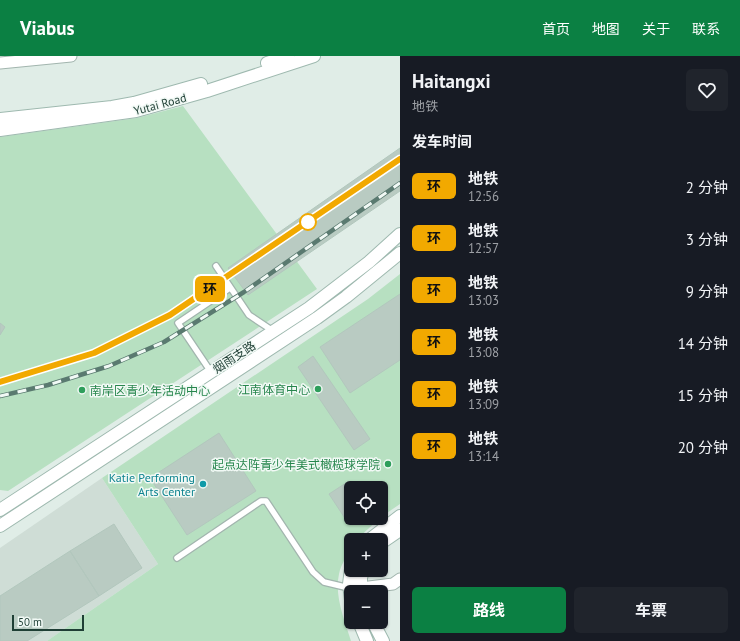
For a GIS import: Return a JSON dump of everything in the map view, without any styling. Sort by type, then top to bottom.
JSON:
[{"type":"main road","name":"Yutai Road","points":[[0,130],[136,112],[277,62],[288,56]]},
{"type":"main road","name":"Yutai Road","points":[[0,119],[112,107],[134,103],[277,62],[314,56]]},
{"type":"main road","name":"烟雨支路","points":[[0,510],[273,332],[339,286],[370,262],[400,234]]},
{"type":"main road","name":"烟雨支路","points":[[0,526],[317,318],[378,272],[400,253]]},
{"type":"main road","points":[[378,272],[400,258]]},
{"type":"main road","points":[[378,533],[400,516]]},
{"type":"main road","points":[[388,538],[400,530]]},
{"type":"main road","points":[[362,629],[368,641]]},
{"type":"main road","points":[[377,629],[383,641]]},
{"type":"street","points":[[0,63],[71,56]]},
{"type":"street","points":[[388,585],[400,580]]},
{"type":"lane","points":[[216,266],[249,315],[273,332]]},
{"type":"lane","points":[[211,372],[178,323],[230,288]]},
{"type":"lane","points":[[177,558],[261,501],[266,501],[313,572],[324,582],[344,588]]},
{"type":"shaded area","points":[[102,478],[158,564],[47,641],[0,641],[0,548]]},
{"type":"green space","name":"南岸区青少年活动中心","points":[[183,106],[317,289],[8,491],[0,490],[0,137],[137,118]]},
{"type":"green space","name":"江南体育中心","points":[[400,274],[400,504],[388,512],[388,481],[344,481],[344,525],[372,525],[364,533],[344,533],[344,560],[339,574],[338,591],[344,620],[344,629],[347,629],[351,641],[47,641],[158,564],[102,478],[368,299]]},
{"type":"building","points":[[400,148],[400,191],[248,295],[228,268]]},
{"type":"building","points":[[400,294],[400,360],[350,393],[320,347]]},
{"type":"building","points":[[0,323],[5,327],[0,335]]},
{"type":"building","points":[[313,356],[370,439],[354,450],[298,367]]},
{"type":"building","name":"Katie Performing Arts Center","points":[[219,433],[256,491],[187,535],[150,478]]},
{"type":"building","points":[[344,484],[344,517],[329,494]]},
{"type":"building","points":[[114,524],[142,568],[99,596],[70,551]]},
{"type":"building","points":[[70,551],[99,596],[27,641],[0,641],[0,596]]},
{"type":"railway","points":[[0,382],[93,353],[170,315],[400,159]]},
{"type":"railway","points":[[0,396],[48,385],[109,366],[164,342],[244,292],[400,183]]},
{"type":"metro line","name":"环","points":[[0,382],[94,353],[170,315],[400,159]]},
{"type":"place","name":"江南体育中心","points":[[318,389]]},
{"type":"place","name":"南岸区青少年活动中心","points":[[82,390]]},
{"type":"place","name":"起点达阵青少年美式橄榄球学院","points":[[388,464]]},
{"type":"place","name":"Katie Performing Arts Center","points":[[203,484]]}]
